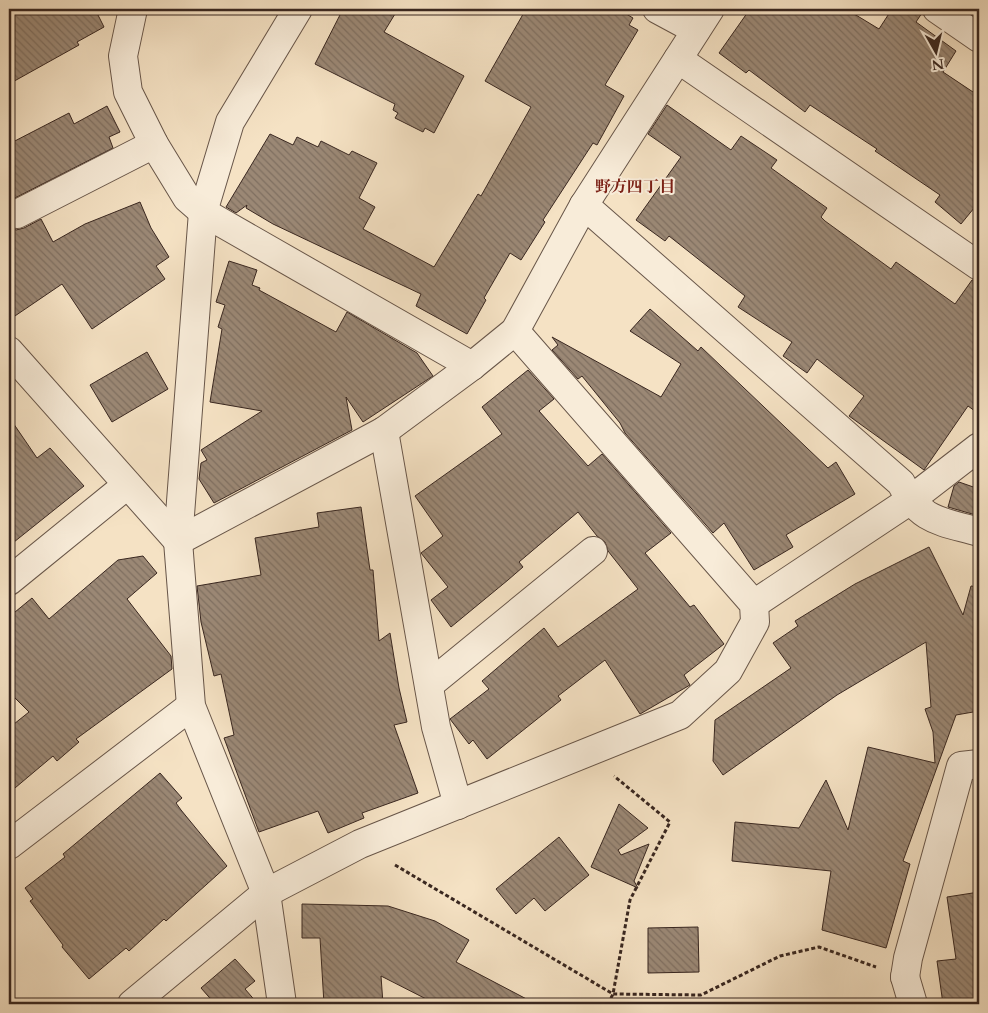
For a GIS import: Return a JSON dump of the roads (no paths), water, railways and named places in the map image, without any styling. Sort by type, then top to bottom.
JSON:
[{"type":"street","points":[[133,9],[123,56],[128,92],[154,144],[187,198],[203,212],[472,366]]},
{"type":"street","points":[[282,1004],[266,893],[191,706],[178,541],[203,212],[230,122],[298,9]]},
{"type":"street","points":[[178,541],[384,432],[515,331],[584,206],[703,20],[657,9]]},
{"type":"street","points":[[937,9],[979,38]]},
{"type":"street","points":[[678,59],[979,266]]},
{"type":"street","points":[[17,214],[154,144]]},
{"type":"street","points":[[584,206],[901,483],[910,501],[928,517],[979,532]]},
{"type":"street","points":[[132,1004],[266,893],[360,844],[680,715],[728,671],[755,622],[754,604],[515,331]]},
{"type":"street","points":[[9,351],[178,541]]},
{"type":"street","points":[[384,432],[436,727],[458,805]]},
{"type":"street","points":[[754,604],[910,501],[979,447]]},
{"type":"street","points":[[9,581],[127,485]]},
{"type":"street","points":[[429,684],[593,551]]},
{"type":"street","points":[[9,845],[191,706]]},
{"type":"street","points":[[913,1004],[905,977],[908,958],[962,766],[979,764]]},
{"type":"district","name":"野方四丁目","points":[[635,186]]}]
